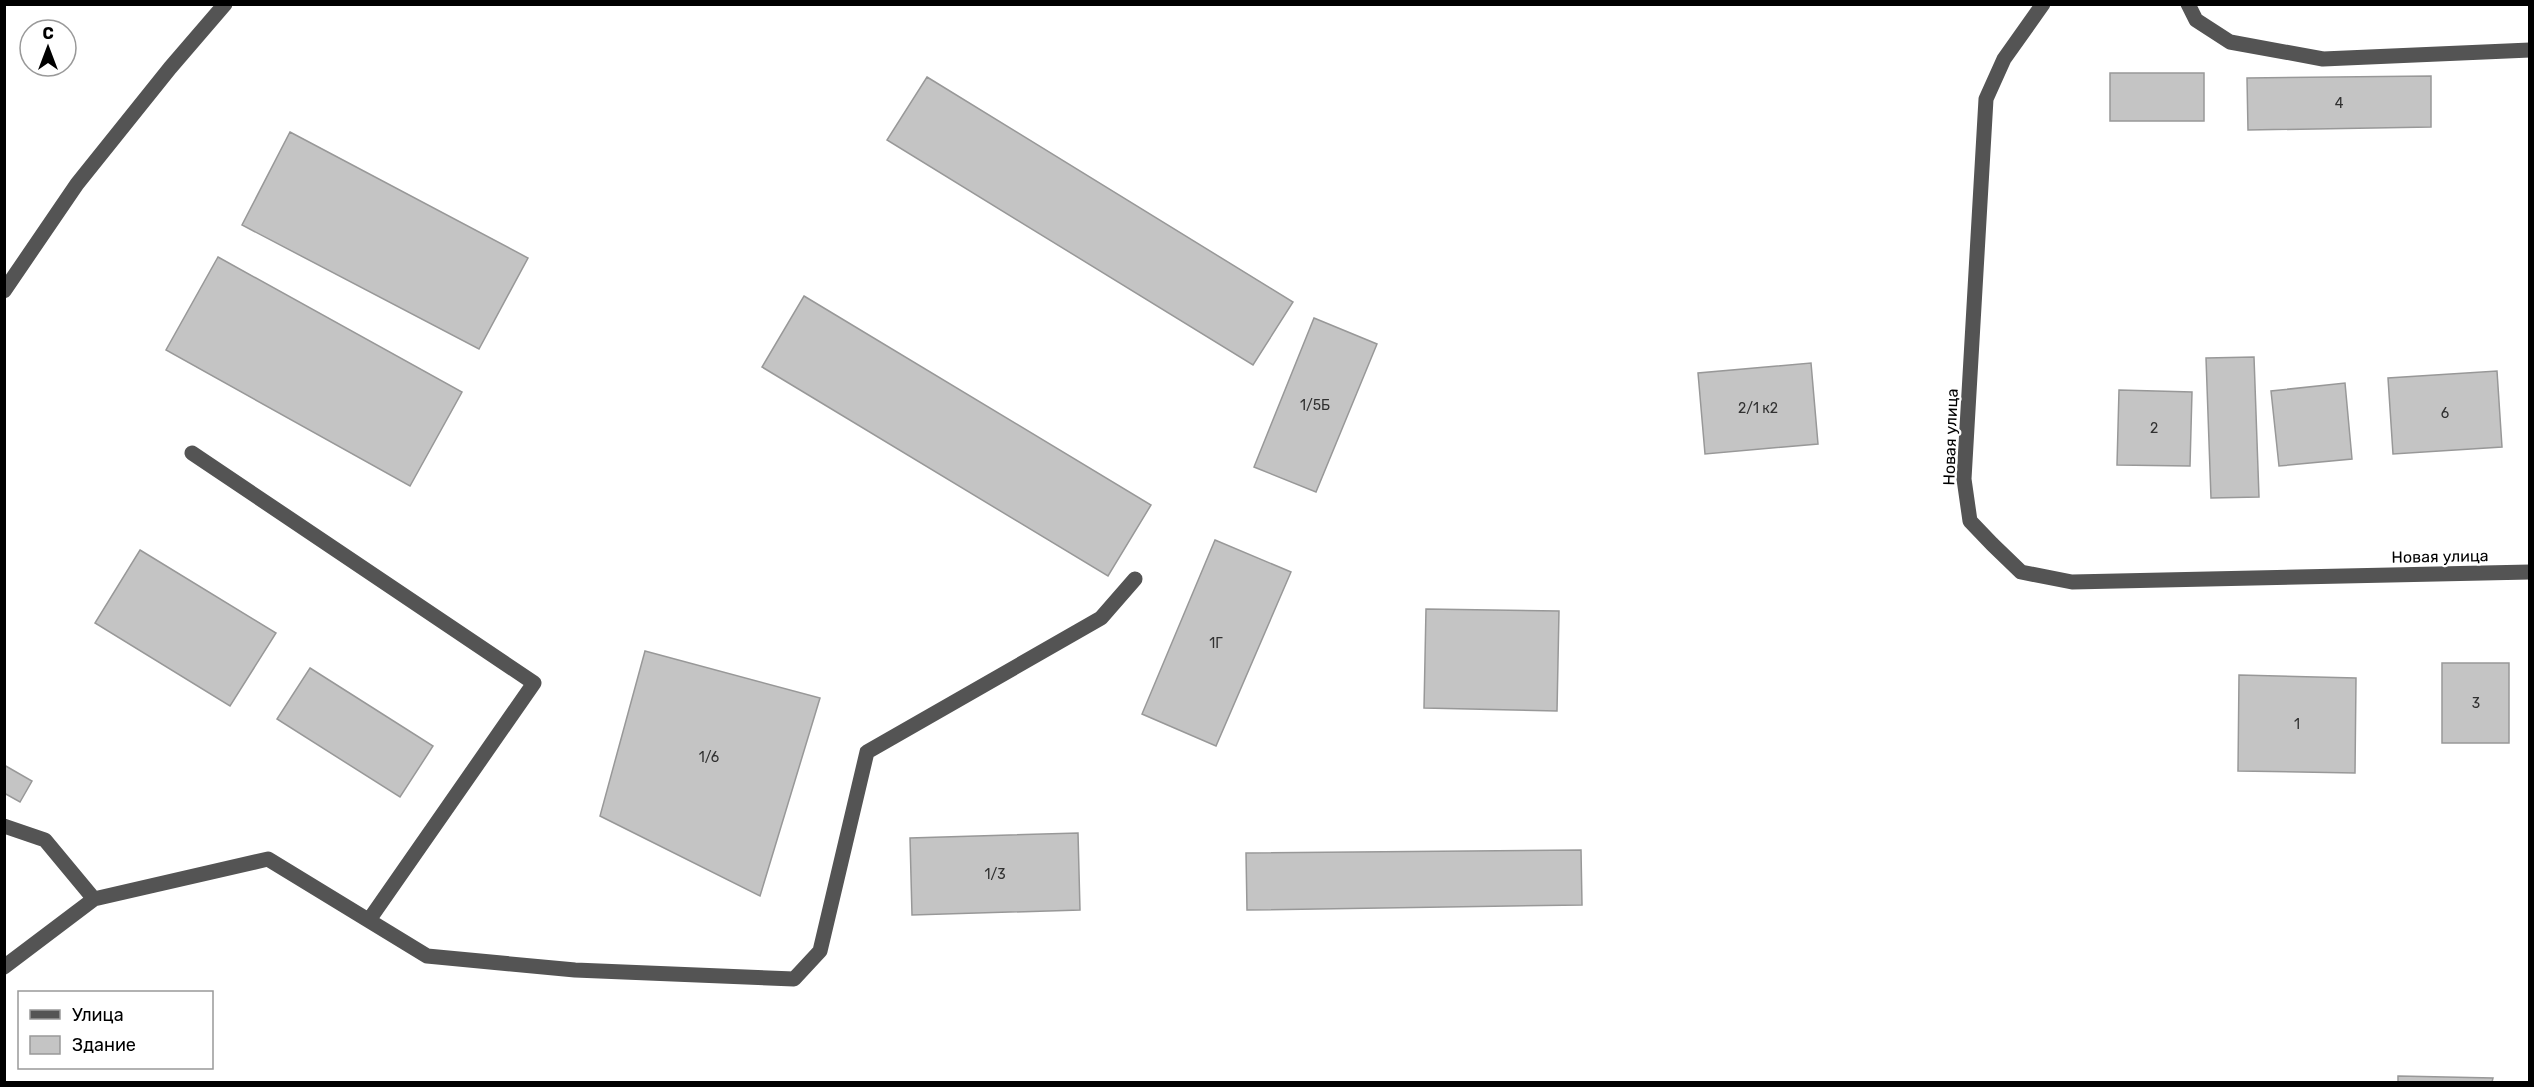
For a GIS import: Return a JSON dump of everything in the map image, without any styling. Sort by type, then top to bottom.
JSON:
[{"type":"street","points":[[4,291],[77,184],[170,68],[225,4]]},
{"type":"street","name":"Новая улица","points":[[2043,4],[2004,59],[1986,99],[1964,478],[1970,521],[2021,572],[2072,582],[2529,572]]},
{"type":"street","points":[[2188,4],[2196,20],[2230,42],[2323,59],[2529,50]]},
{"type":"street","points":[[192,453],[534,683],[369,920]]},
{"type":"street","points":[[4,967],[94,899],[268,858],[427,956],[575,970],[794,979],[820,951],[867,752],[1101,618],[1135,579]]},
{"type":"street","points":[[4,826],[45,840],[94,899]]},
{"type":"building","points":[[2110,73],[2204,73],[2204,121],[2110,121]]},
{"type":"building","points":[[2431,76],[2431,127],[2248,130],[2247,78]]},
{"type":"building","points":[[927,77],[1293,302],[1253,365],[887,140]]},
{"type":"building","points":[[290,132],[528,258],[479,349],[242,225]]},
{"type":"building","points":[[218,257],[462,392],[410,486],[166,350]]},
{"type":"building","points":[[804,296],[1151,505],[1108,576],[762,367]]},
{"type":"building","points":[[1314,318],[1377,344],[1316,492],[1254,467]]},
{"type":"building","points":[[2254,357],[2259,497],[2211,498],[2206,358]]},
{"type":"building","points":[[1811,363],[1818,444],[1705,454],[1698,373]]},
{"type":"building","points":[[2497,371],[2502,447],[2393,454],[2388,378]]},
{"type":"building","points":[[2345,383],[2352,459],[2279,466],[2271,391]]},
{"type":"building","points":[[2119,390],[2192,392],[2190,466],[2117,465]]},
{"type":"building","points":[[1215,540],[1291,572],[1216,746],[1142,714]]},
{"type":"building","points":[[140,550],[276,633],[230,706],[95,623]]},
{"type":"building","points":[[1426,609],[1559,611],[1557,711],[1424,708]]},
{"type":"building","points":[[645,651],[820,698],[760,896],[600,816]]},
{"type":"building","points":[[2442,663],[2509,663],[2509,743],[2442,743]]},
{"type":"building","points":[[310,668],[433,746],[400,797],[277,719]]},
{"type":"building","points":[[2239,675],[2356,678],[2355,773],[2238,771]]},
{"type":"building","points":[[4,765],[32,781],[20,802],[4,793]]},
{"type":"building","points":[[1078,833],[1080,910],[912,915],[910,838]]},
{"type":"building","points":[[1581,850],[1582,905],[1247,910],[1246,853]]},
{"type":"building","points":[[2398,1076],[2493,1078],[2492,1082],[2398,1082]]}]
